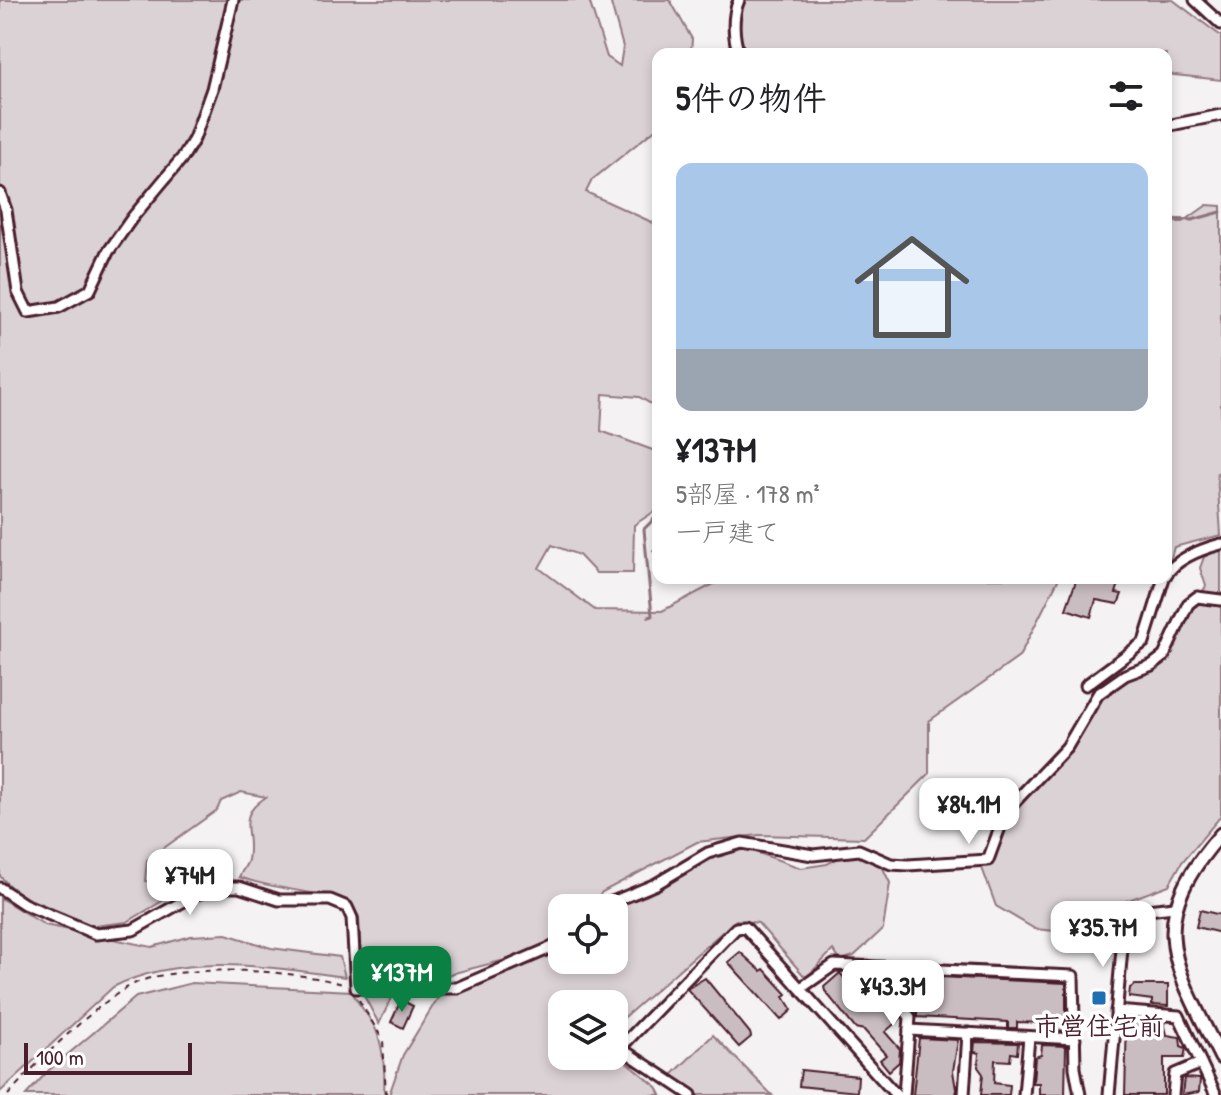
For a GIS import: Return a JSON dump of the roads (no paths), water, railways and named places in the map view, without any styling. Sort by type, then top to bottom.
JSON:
[{"type":"street","points":[[0,193],[6,210],[18,292],[28,312],[59,307],[83,297],[132,218],[194,139],[212,89],[233,0]]},
{"type":"street","points":[[736,48],[735,9],[739,0]]},
{"type":"street","points":[[1195,0],[1221,24]]},
{"type":"street","points":[[1172,125],[1221,115]]},
{"type":"street","points":[[1172,566],[1206,548],[1221,544]]},
{"type":"street","points":[[1086,685],[1144,642],[1163,584]]},
{"type":"street","points":[[628,896],[656,884],[708,853],[742,843],[802,855],[859,850],[899,865],[988,860],[1006,811],[1067,747],[1098,694],[1125,675],[1152,665],[1164,656],[1188,604],[1197,597],[1221,600]]},
{"type":"street","points":[[1221,834],[1198,860],[1174,907],[1175,958],[1221,1058]]},
{"type":"street","points":[[0,888],[24,904],[96,934],[133,930],[196,894],[224,887],[239,887],[279,900],[330,900],[347,907],[352,918],[356,988],[457,988],[548,949]]},
{"type":"street","points":[[1109,1095],[1124,926],[1138,911],[1174,907]]},
{"type":"street","points":[[691,1095],[620,1048],[736,928],[749,930],[896,1095]]},
{"type":"street","points":[[801,988],[828,966],[1073,976],[1080,1095]]},
{"type":"street","points":[[868,966],[908,1011],[904,1095]]},
{"type":"street","points":[[1116,1011],[1179,1016],[1216,1095]]},
{"type":"street","points":[[909,1030],[1075,1039]]},
{"type":"street","points":[[964,1095],[968,1033]]},
{"type":"street","points":[[1024,1095],[1029,1037]]},
{"type":"street","points":[[1173,1095],[1175,1074],[1201,1063]]},
{"type":"waterway","points":[[1172,219],[1192,220],[1221,212]]},
{"type":"waterway","points":[[649,617],[652,616],[644,529],[652,521]]},
{"type":"place","name":"市営住宅前","points":[[1099,998]]}]
